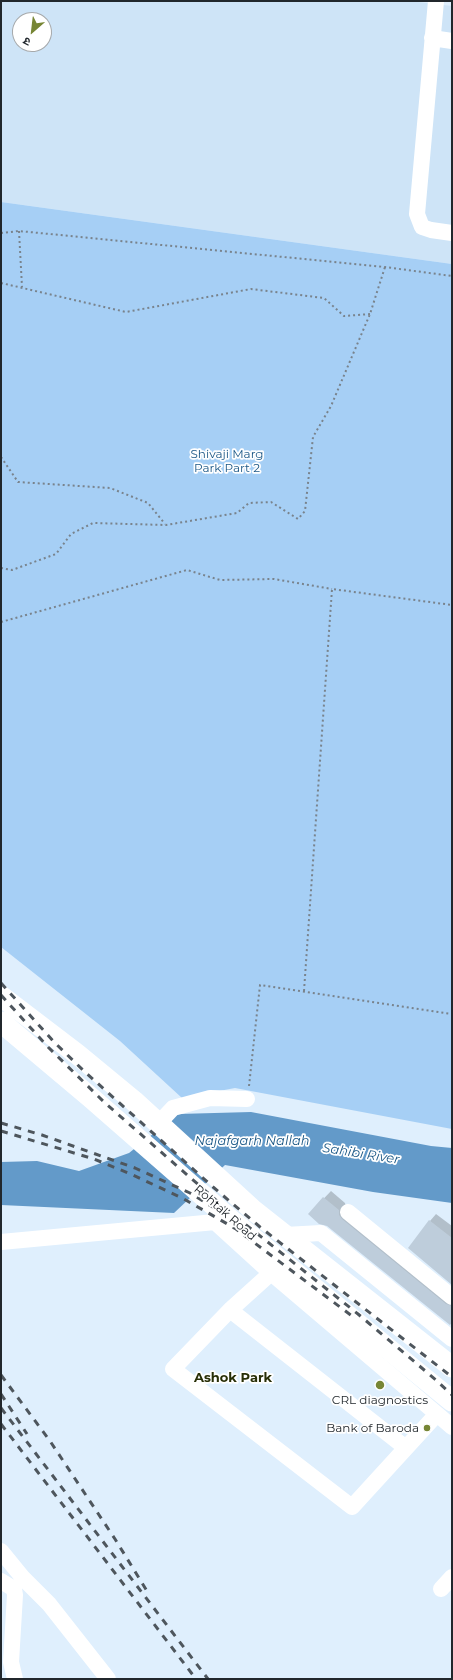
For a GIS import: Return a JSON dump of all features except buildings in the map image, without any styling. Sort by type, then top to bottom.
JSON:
[{"type":"main road","name":"Rohtak Road","points":[[1,996],[77,1054],[134,1101],[220,1182],[452,1367]]},
{"type":"main road","name":"Rohtak Road","points":[[1,1022],[202,1194],[224,1221],[445,1407]]},
{"type":"street","points":[[436,1],[417,214],[422,226],[431,230],[452,233]]},
{"type":"street","points":[[432,38],[452,41]]},
{"type":"street","points":[[158,1124],[173,1108],[210,1098],[247,1099]]},
{"type":"street","points":[[348,1212],[452,1297]]},
{"type":"street","points":[[1,1242],[224,1221],[271,1273],[445,1407],[452,1427]]},
{"type":"street","points":[[285,1235],[321,1233],[452,1339]]},
{"type":"street","points":[[271,1273],[230,1310],[173,1368],[352,1507],[445,1407]]},
{"type":"street","points":[[230,1310],[406,1448]]},
{"type":"street","points":[[1,1551],[23,1578],[49,1604],[108,1679]]},
{"type":"street","points":[[441,1589],[452,1577]]},
{"type":"street","points":[[1,1581],[14,1589],[15,1595],[6,1662],[15,1679]]},
{"type":"path","points":[[1,233],[19,231],[386,267],[452,276]]},
{"type":"path","points":[[19,231],[22,287]]},
{"type":"path","points":[[1,568],[12,570],[56,554],[71,534],[93,523],[166,525],[237,513],[249,503],[272,502],[298,519],[305,511],[313,437],[331,406],[370,314],[386,267]]},
{"type":"path","points":[[1,282],[126,312],[251,289],[324,298],[344,316],[370,314]]},
{"type":"path","points":[[1,457],[18,482],[110,488],[148,502],[166,525]]},
{"type":"path","points":[[1,622],[187,570],[220,580],[274,579],[332,589],[452,605]]},
{"type":"path","points":[[304,991],[332,589]]},
{"type":"path","points":[[247,1099],[260,985],[452,1014]]},
{"type":"shaded area","points":[[1,1],[409,1],[452,6],[452,264],[1,202]]},
{"type":"green space","name":"Shivaji Marg Park Part 2","points":[[1,202],[452,264],[452,1129],[235,1088],[182,1098],[120,1041],[1,947]]},
{"type":"water","points":[[251,1112],[431,1146],[452,1148],[452,1203],[373,1192],[225,1165],[174,1213],[1,1205],[1,1162],[37,1161],[79,1171],[129,1153],[178,1114]]},
{"type":"railway","points":[[1,983],[54,1042],[85,1072],[213,1187],[260,1227],[452,1377]]},
{"type":"railway","points":[[1,995],[48,1047],[104,1102],[225,1208],[358,1314],[452,1395]]},
{"type":"railway","points":[[1,1123],[42,1135],[135,1168],[190,1193],[229,1217]]},
{"type":"railway","points":[[1,1131],[94,1159],[133,1175],[184,1199],[236,1229],[352,1316]]},
{"type":"railway","points":[[1,1375],[50,1441],[115,1539],[147,1591]]},
{"type":"railway","points":[[1,1394],[27,1434]]},
{"type":"railway","points":[[1,1408],[208,1679]]},
{"type":"railway","points":[[1,1424],[196,1679]]},
{"type":"place","name":"CRL diagnostics","points":[[380,1385]]},
{"type":"place","name":"Bank of Baroda","points":[[427,1428]]},
{"type":"district","name":"Ashok Park","points":[[233,1378]]},
{"type":"water label","name":"Najafgarh Nallah","points":[[252,1141]]},
{"type":"water label","name":"Sahibi River","points":[[361,1154]]}]
